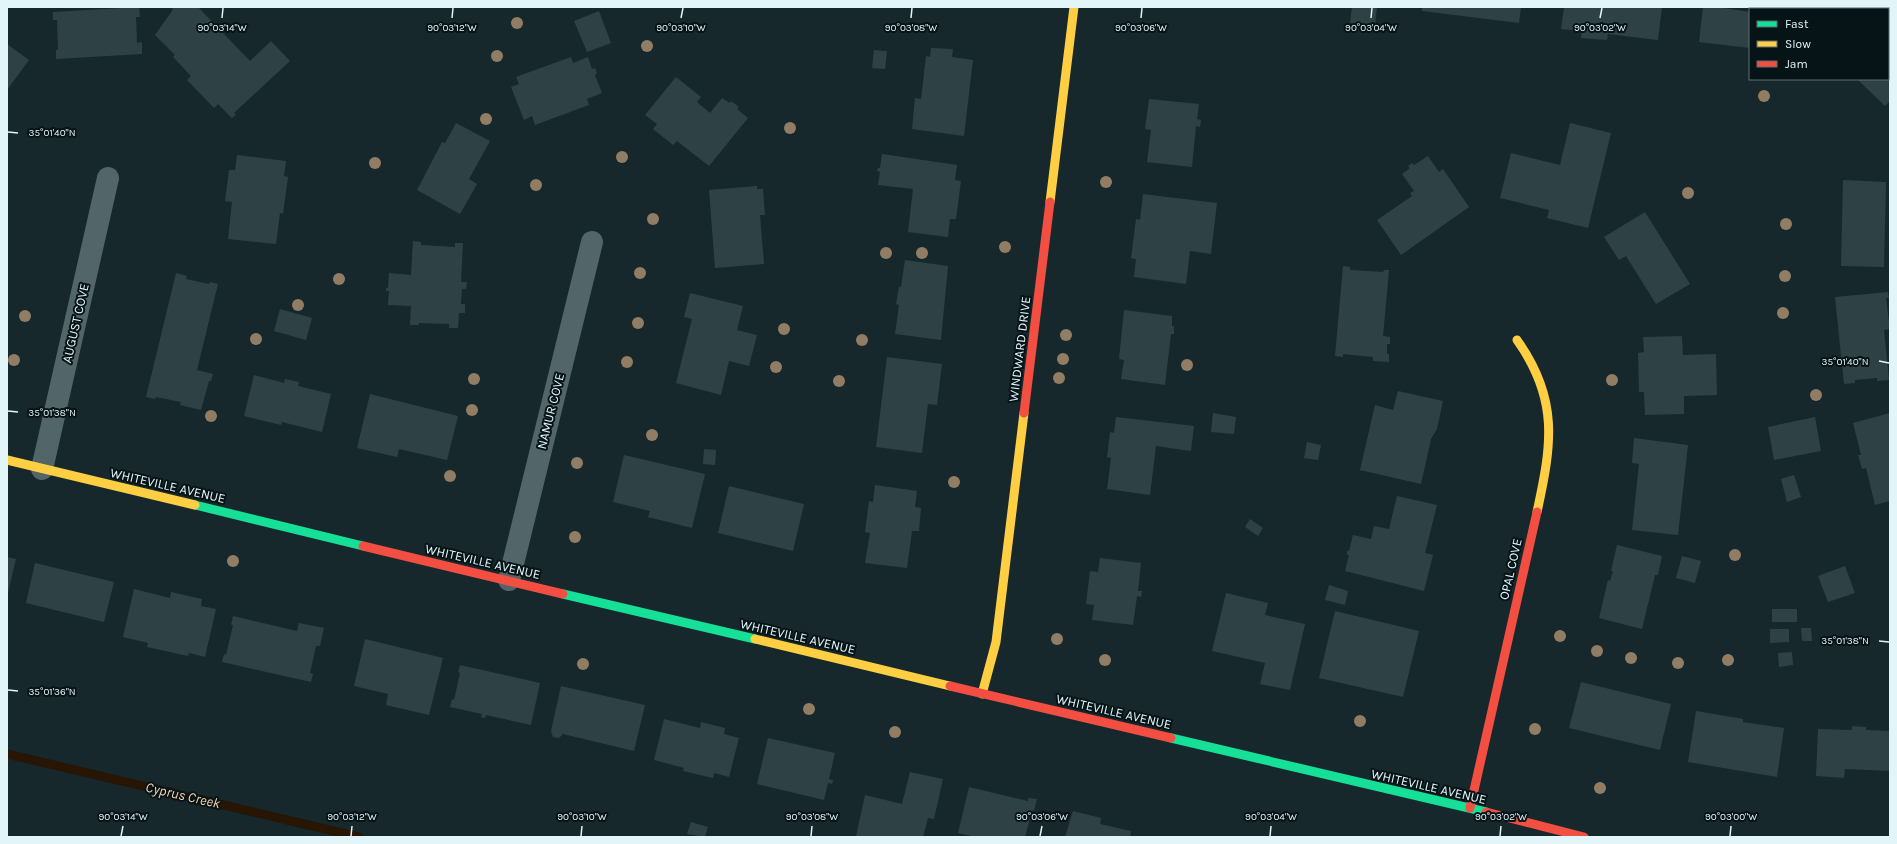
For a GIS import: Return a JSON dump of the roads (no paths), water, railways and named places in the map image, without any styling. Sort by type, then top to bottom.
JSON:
[{"type":"street","name":"WINDWARD DRIVE","points":[[982,694],[996,634],[1074,7]]},
{"type":"street","name":"AUGUST COVE","points":[[42,468],[108,178]]},
{"type":"street","name":"NAMUR COVE","points":[[509,580],[592,242]]},
{"type":"street","name":"OPAL COVE","points":[[1470,808],[1538,505],[1548,442],[1549,420],[1545,397],[1530,358],[1517,340]]},
{"type":"street","name":"WHITEVILLE AVENUE","points":[[7,460],[982,694],[1470,808],[1584,837]]},
{"type":"waterway","name":"Cyprus Creek","points":[[7,754],[359,837]]}]
